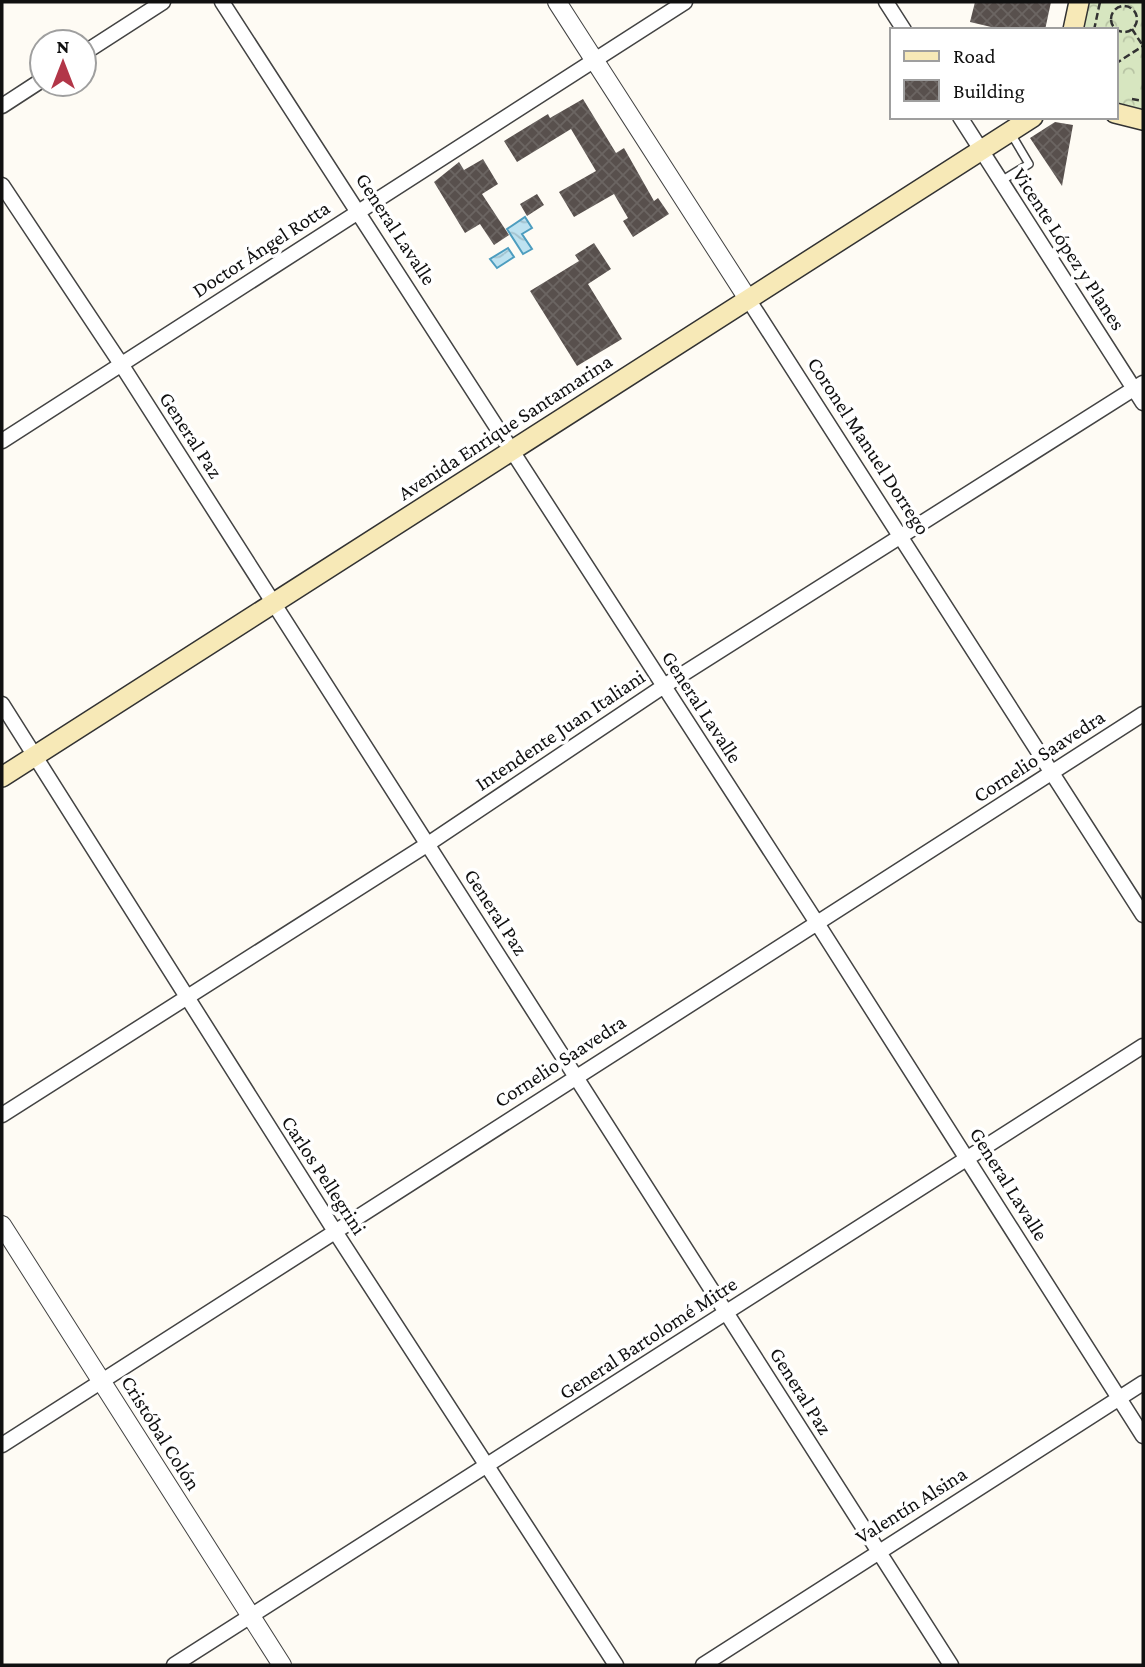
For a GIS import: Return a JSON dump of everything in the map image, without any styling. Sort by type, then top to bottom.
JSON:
[{"type":"main road","points":[[1073,28],[1079,2]]},
{"type":"main road","points":[[1117,114],[1143,120]]},
{"type":"main road","name":"Avenida Enrique Santamarina","points":[[2,777],[1031,119]]},
{"type":"street","points":[[98,44],[163,2]]},
{"type":"street","name":"General Lavalle","points":[[222,2],[968,1158],[1143,1437]]},
{"type":"street","name":"Coronel Manuel Dorrego","points":[[557,2],[1143,915]]},
{"type":"street","name":"Doctor Ángel Rotta","points":[[2,441],[685,2]]},
{"type":"street","points":[[886,2],[903,28]]},
{"type":"street","points":[[2,106],[28,89]]},
{"type":"street","name":"Vicente López y Planes","points":[[961,119],[1139,386],[1143,403]]},
{"type":"street","name":"General Paz","points":[[2,185],[121,364],[951,1665]]},
{"type":"street","name":"Intendente Juan Italiani","points":[[2,1115],[428,844],[664,686],[902,539],[1139,386]]},
{"type":"street","name":"Carlos Pellegrini","points":[[2,704],[336,1233],[616,1665]]},
{"type":"street","name":"Cornelio Saavedra","points":[[2,1445],[1143,714]]},
{"type":"street","name":"General Bartolomé Mitre","points":[[174,1665],[1143,1046]]},
{"type":"street","name":"Cristóbal Colón","points":[[2,1225],[282,1665]]},
{"type":"street","name":"Valentín Alsina","points":[[703,1665],[1143,1382]]},
{"type":"lane","points":[[1001,181],[1029,164],[1009,132]]},
{"type":"path","points":[[1094,28],[1100,2]]},
{"type":"path","points":[[1127,4],[1137,18],[1132,29],[1120,31],[1111,22],[1115,10],[1127,4]]},
{"type":"path","points":[[1117,63],[1143,46],[1132,29]]},
{"type":"green space","points":[[1090,2],[1143,2],[1143,109],[1117,103],[1117,28],[1084,28]]},
{"type":"water","points":[[525,217],[532,228],[522,234],[532,249],[523,254],[507,229]]},
{"type":"water","points":[[508,248],[514,257],[497,268],[490,259]]},
{"type":"building","points":[[975,2],[1051,2],[1045,28],[996,28],[970,22]]},
{"type":"building","points":[[583,99],[616,153],[624,148],[654,201],[658,198],[669,214],[633,237],[623,221],[628,218],[614,194],[574,217],[559,192],[596,171],[571,129],[517,162],[504,141],[548,114],[550,118]]},
{"type":"building","points":[[1055,122],[1073,125],[1062,186],[1030,138]]},
{"type":"building","points":[[483,159],[498,184],[482,194],[509,235],[494,245],[480,224],[465,233],[434,182],[459,162],[464,170]]},
{"type":"building","points":[[537,194],[544,205],[527,216],[520,204]]},
{"type":"building","points":[[594,243],[611,269],[588,284],[622,339],[577,366],[530,291],[579,261],[575,255]]}]
